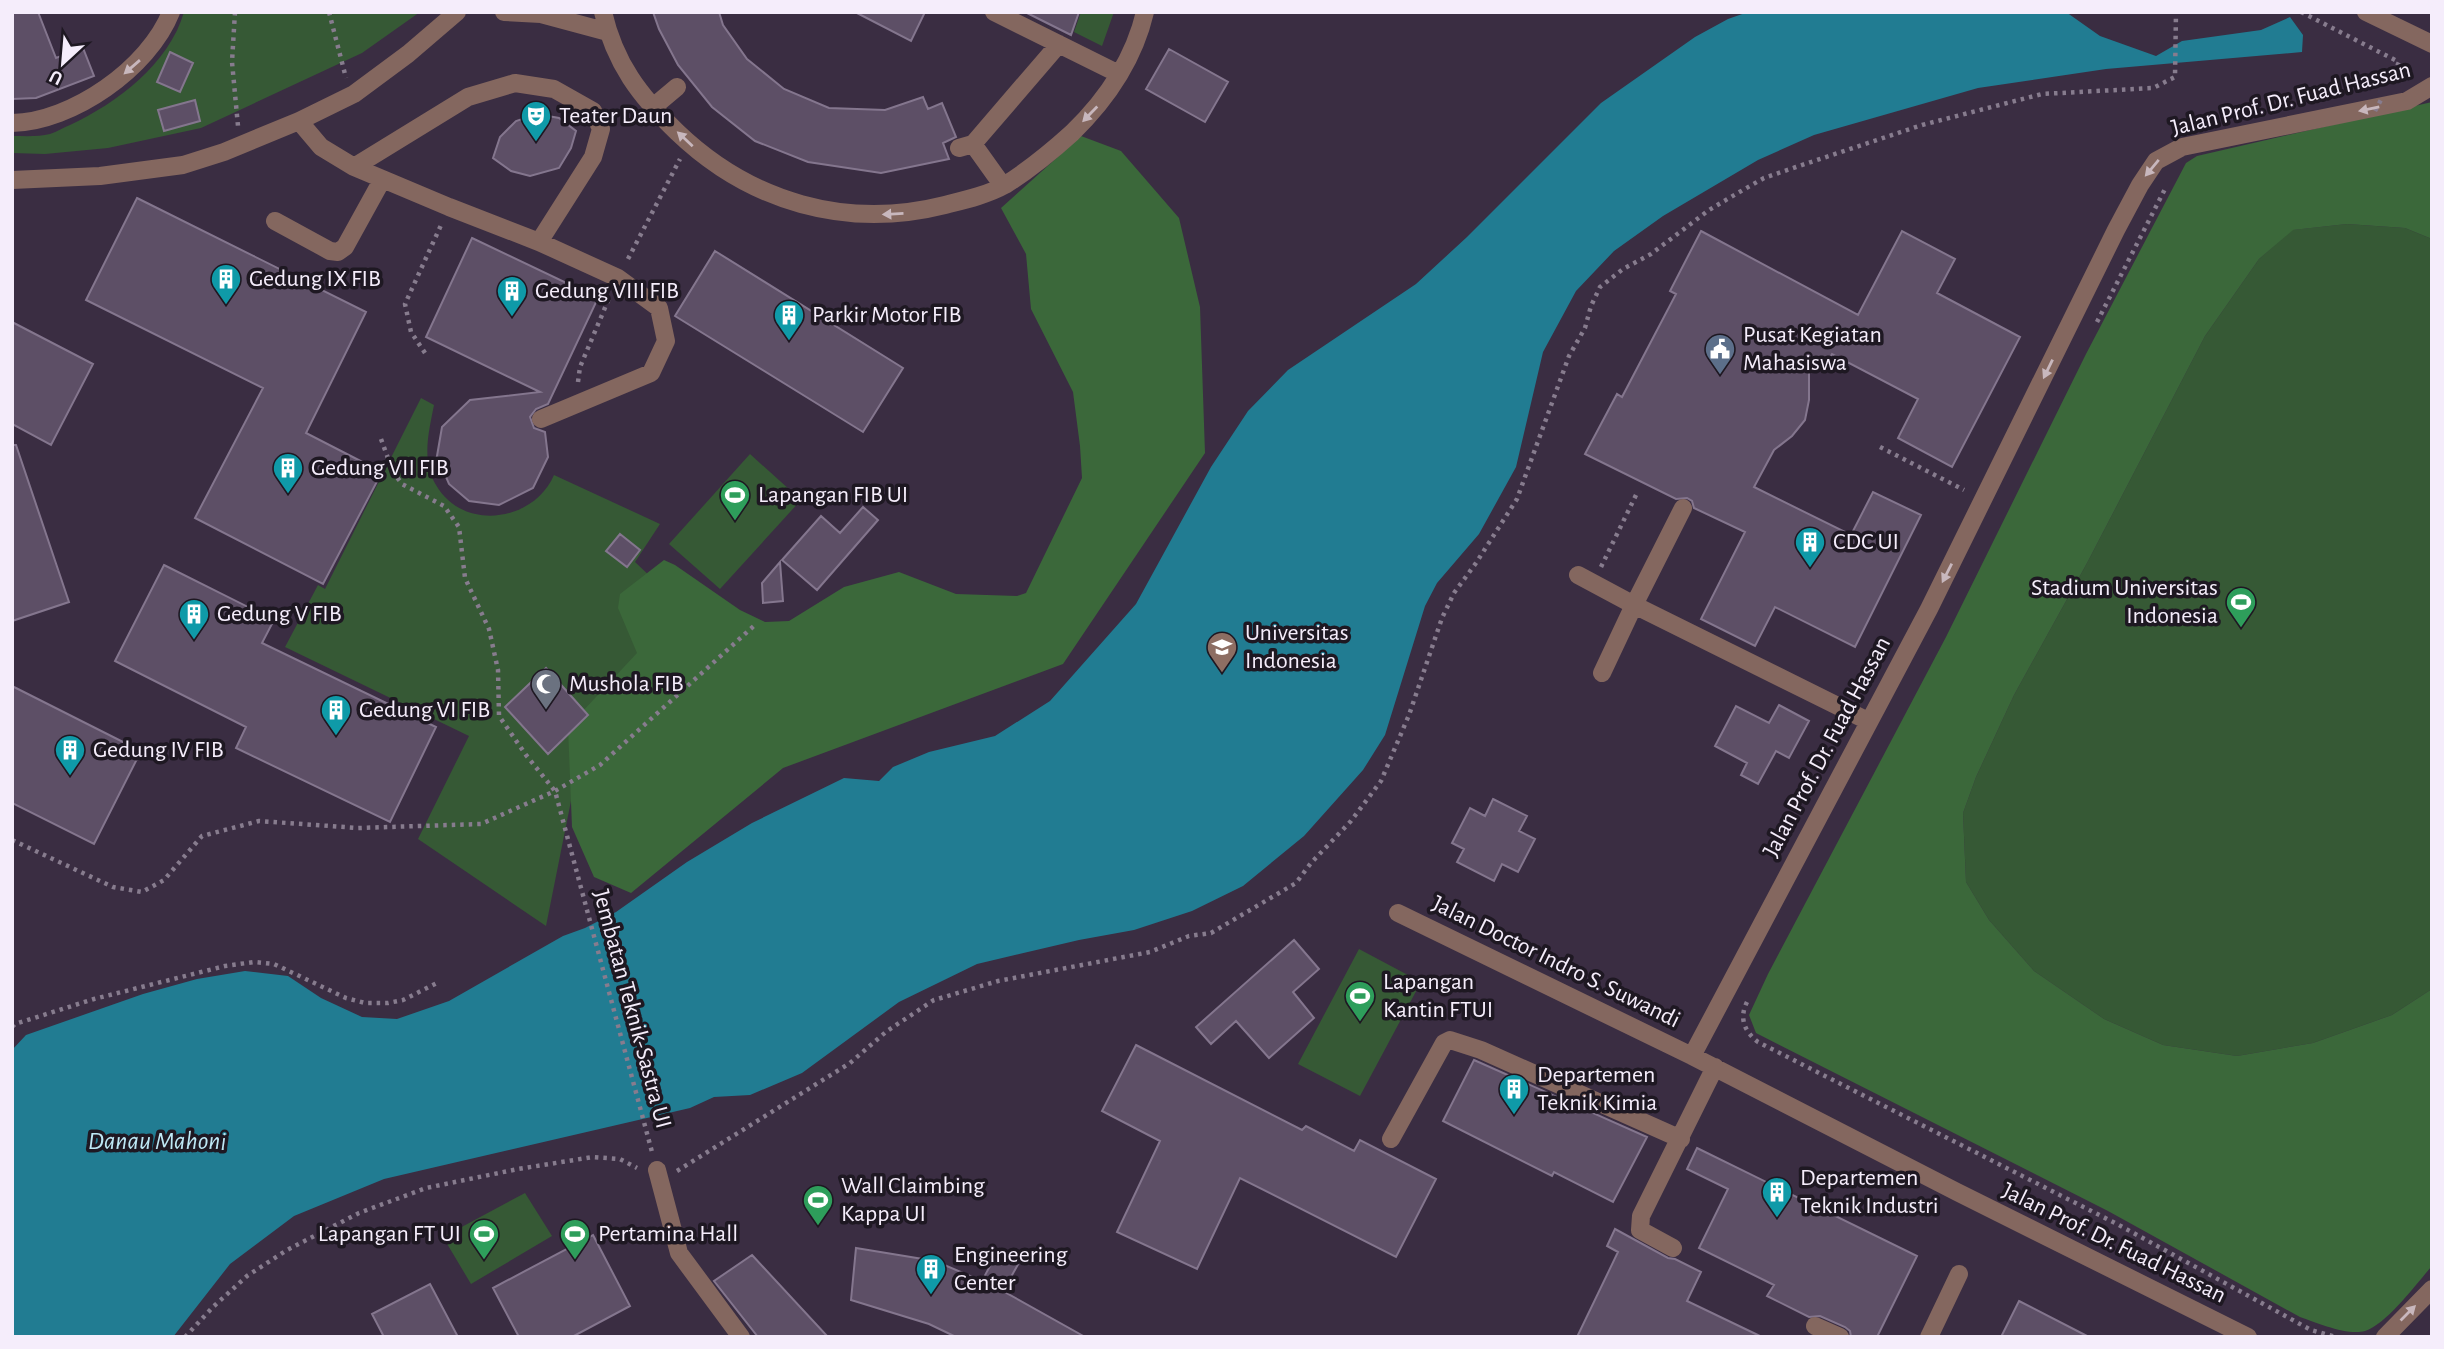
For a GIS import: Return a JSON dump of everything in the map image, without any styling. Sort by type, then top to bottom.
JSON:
[{"type":"street","points":[[12,123],[66,111],[107,89],[142,58],[171,12]]},
{"type":"street","points":[[12,180],[100,176],[183,165],[224,152],[299,121],[354,94],[408,54],[457,12]]},
{"type":"street","points":[[504,12],[541,15],[608,33]]},
{"type":"street","points":[[603,12],[608,33],[634,85],[652,108],[716,166],[763,192],[813,208],[865,215],[918,212],[969,200],[1003,186],[1050,153],[1096,109],[1125,65],[1145,12]]},
{"type":"street","points":[[994,12],[1119,74]]},
{"type":"street","points":[[2366,12],[2432,44]]},
{"type":"street","points":[[1003,186],[966,146],[1059,44]]},
{"type":"street","points":[[354,167],[468,97],[515,83],[554,89],[593,111],[601,130],[593,157],[539,242]]},
{"type":"street","name":"Jalan Prof. Dr. Fuad Hassan","points":[[2248,1337],[1692,1056],[1929,609],[2116,230],[2156,161],[2182,147],[2407,101],[2432,86]]},
{"type":"street","points":[[652,108],[677,87]]},
{"type":"street","points":[[299,121],[321,147],[354,167],[539,242],[618,278],[659,308],[666,341],[651,373],[541,419]]},
{"type":"street","points":[[275,221],[330,251],[338,252],[345,247],[382,180]]},
{"type":"street","points":[[1602,673],[1684,508]]},
{"type":"street","points":[[1586,579],[1868,721]]},
{"type":"street","name":"Jalan Doctor Indro S. Suwandi","points":[[1398,913],[1692,1056]]},
{"type":"street","points":[[1391,1139],[1444,1043],[1450,1040],[1481,1050],[1681,1139]]},
{"type":"street","points":[[1673,1248],[1640,1230],[1641,1216],[1715,1067]]},
{"type":"street","points":[[658,1174],[680,1253],[741,1337]]},
{"type":"street","points":[[1929,1337],[1959,1274]]},
{"type":"street","points":[[2385,1337],[2432,1290]]},
{"type":"street","points":[[1815,1326],[1840,1337]]},
{"type":"path","points":[[235,12],[232,62],[238,127],[249,121]]},
{"type":"path","points":[[329,12],[345,76],[354,94]]},
{"type":"path","points":[[185,1337],[247,1276],[287,1250],[359,1213],[426,1188],[593,1157],[620,1159],[658,1174],[686,1168],[850,1063],[887,1031],[934,1000],[999,981],[1150,951],[1189,936],[1211,933],[1296,883],[1351,821],[1381,781],[1409,715],[1442,618],[1454,593],[1517,499],[1569,356],[1585,328],[1600,287],[1651,254],[1709,210],[1764,178],[1922,125],[2042,94],[2154,88],[2175,77],[2176,12]]},
{"type":"path","points":[[2301,12],[2399,62],[2375,111],[2362,114]]},
{"type":"path","points":[[336,81],[354,71]]},
{"type":"path","points":[[2092,332],[2171,178]]},
{"type":"path","points":[[425,353],[411,332],[405,304],[449,207]]},
{"type":"path","points":[[381,439],[393,472],[402,484],[444,506],[459,527],[465,578],[489,629],[498,670],[499,716],[555,791]]},
{"type":"path","points":[[1880,447],[1984,499]]},
{"type":"path","points":[[1586,579],[1637,493]]},
{"type":"path","points":[[12,840],[113,887],[142,892],[164,880],[202,836],[259,821],[358,828],[481,824],[555,791],[600,765],[756,624]]},
{"type":"path","name":"Jembatan Teknik-Sastra UI","points":[[555,791],[658,1174]]},
{"type":"path","points":[[12,1027],[94,999],[225,966],[254,962],[274,964],[346,998],[365,1003],[403,1000],[439,982]]},
{"type":"path","points":[[1751,995],[1742,1019],[1748,1034],[1758,1042],[2139,1236],[2311,1330],[2336,1337]]},
{"type":"green space","points":[[184,12],[420,12],[362,53],[201,128],[108,148],[45,154],[12,153],[12,136],[53,133],[106,105],[139,80],[166,48],[177,31]]},
{"type":"green space","points":[[1081,12],[1114,12],[1102,46],[1074,32]]},
{"type":"green space","points":[[2432,102],[2432,239],[2405,228],[2347,224],[2293,230],[2259,259],[2205,336],[2087,563],[2014,695],[1976,777],[1963,813],[1966,882],[1989,920],[2034,971],[2104,1019],[2163,1045],[2237,1056],[2313,1043],[2392,1015],[2432,989],[2432,1266],[2401,1303],[2374,1327],[2350,1332],[2300,1317],[2108,1211],[1756,1033],[1749,1015],[1946,637],[2086,354],[2186,163],[2197,156]]},
{"type":"green space","points":[[1081,136],[1121,151],[1179,218],[1200,307],[1205,453],[1063,664],[783,768],[631,893],[594,877],[572,827],[568,727],[637,653],[618,608],[620,594],[664,560],[740,610],[765,622],[789,621],[844,587],[899,572],[956,594],[1017,596],[1026,593],[1082,478],[1080,446],[1073,392],[1031,309],[1026,254],[1001,208]]},
{"type":"green space","name":"Stadium Universitas Indonesia","points":[[2347,224],[2405,228],[2432,239],[2432,989],[2392,1015],[2313,1043],[2237,1056],[2163,1045],[2104,1019],[2034,971],[1989,920],[1966,882],[1963,813],[1976,777],[2014,695],[2087,563],[2205,336],[2259,259],[2292,230]]},
{"type":"green space","points":[[421,398],[434,405],[427,456],[431,475],[448,500],[463,510],[480,515],[515,511],[531,503],[544,491],[554,475],[660,524],[635,562],[711,634],[588,716],[546,926],[418,839],[469,736],[285,647],[318,585],[325,589]],"holes":[[[546,668],[588,715],[548,754],[505,707]]]},
{"type":"green space","name":"Lapangan FIB UI","points":[[750,454],[801,500],[720,589],[669,544]]},
{"type":"green space","name":"Lapangan Kantin FTUI","points":[[1359,949],[1421,982],[1360,1096],[1298,1064]]},
{"type":"green space","name":"Lapangan FT UI","points":[[525,1193],[552,1236],[471,1284],[443,1237]]},
{"type":"water","name":"Danau Mahoni","points":[[1748,12],[2066,12],[2100,36],[2156,56],[2182,41],[2261,30],[2290,17],[2303,35],[2302,52],[2106,69],[1978,88],[1814,135],[1758,160],[1663,216],[1614,251],[1576,291],[1543,352],[1516,467],[1479,534],[1437,583],[1425,606],[1385,735],[1363,770],[1304,836],[1243,886],[1192,911],[1134,930],[977,964],[899,1002],[802,1073],[750,1095],[714,1097],[690,1108],[384,1179],[294,1216],[230,1264],[173,1337],[12,1337],[12,1050],[26,1035],[143,994],[197,979],[245,971],[288,976],[321,998],[362,1017],[397,1019],[449,1001],[563,936],[616,912],[687,862],[752,823],[844,778],[879,781],[893,767],[929,752],[995,736],[1050,701],[1136,604],[1211,467],[1248,411],[1288,370],[1416,284],[1601,103],[1695,37],[1728,19]]},
{"type":"building","points":[[12,12],[38,12],[56,58],[83,48],[94,76],[36,98],[12,99]]},
{"type":"building","points":[[653,12],[719,12],[723,25],[747,59],[784,89],[829,108],[885,110],[923,97],[928,109],[942,103],[956,137],[943,143],[949,159],[881,173],[808,162],[755,141],[712,107],[678,65]]},
{"type":"building","points":[[855,12],[925,12],[911,41]]},
{"type":"building","points":[[1025,12],[1079,12],[1071,35]]},
{"type":"building","points":[[1169,49],[1228,82],[1205,122],[1146,89]]},
{"type":"building","points":[[170,52],[193,63],[180,92],[157,82]]},
{"type":"building","points":[[195,100],[200,121],[164,131],[158,110]]},
{"type":"building","name":"Teater Daun","points":[[537,114],[559,118],[576,131],[571,148],[559,168],[530,176],[511,171],[493,158],[500,137],[516,121]]},
{"type":"building","points":[[137,198],[366,312],[306,433],[382,472],[323,584],[195,518],[263,388],[86,300]]},
{"type":"building","name":"Pusat Kegiatan Mahasiswa","points":[[1701,231],[1858,315],[1902,231],[1955,259],[1937,293],[2020,337],[1952,467],[1898,438],[1918,399],[1832,354],[1824,367],[1809,360],[1809,400],[1805,420],[1792,436],[1774,450],[1754,487],[1851,535],[1873,492],[1921,515],[1855,647],[1775,607],[1755,646],[1701,619],[1745,532],[1694,508],[1692,501],[1687,498],[1676,499],[1585,454],[1617,394],[1622,397],[1676,294],[1670,291]]},
{"type":"building","name":"Gedung VIII FIB","points":[[472,238],[598,298],[548,404],[536,409],[530,417],[534,428],[545,432],[548,457],[533,488],[499,505],[469,501],[449,484],[437,456],[442,427],[470,400],[540,392],[426,337]]},
{"type":"building","name":"Parkir Motor FIB","points":[[715,251],[903,368],[863,432],[675,316]]},
{"type":"building","points":[[12,322],[93,364],[51,445],[12,424]]},
{"type":"building","points":[[12,445],[16,445],[69,602],[12,621]]},
{"type":"building","points":[[863,507],[878,520],[817,590],[782,560],[821,516],[840,533]]},
{"type":"building","points":[[620,534],[640,550],[627,567],[606,551]]},
{"type":"building","points":[[780,562],[783,601],[763,603],[762,583]]},
{"type":"building","points":[[164,565],[274,620],[262,643],[436,727],[390,822],[236,748],[246,727],[115,661]]},
{"type":"building","name":"Mushola FIB","points":[[546,668],[588,715],[548,754],[505,707]]},
{"type":"building","name":"Gedung IV FIB","points":[[12,686],[141,751],[94,844],[12,803]]},
{"type":"building","points":[[1779,705],[1809,721],[1789,758],[1776,751],[1758,784],[1741,775],[1747,763],[1715,746],[1736,706],[1769,723]]},
{"type":"building","points":[[1493,799],[1527,816],[1519,831],[1535,839],[1518,872],[1502,864],[1494,881],[1457,862],[1464,849],[1452,843],[1470,808],[1485,816]]},
{"type":"building","points":[[1294,940],[1319,969],[1293,992],[1314,1018],[1269,1058],[1236,1021],[1211,1044],[1196,1027]]},
{"type":"building","points":[[1136,1045],[1302,1130],[1306,1126],[1354,1151],[1360,1140],[1436,1179],[1396,1257],[1240,1178],[1197,1269],[1117,1232],[1160,1141],[1102,1111]]},
{"type":"building","name":"Departemen Teknik Kimia","points":[[1474,1060],[1647,1137],[1613,1202],[1554,1172],[1552,1176],[1443,1121]]},
{"type":"building","name":"Departemen Teknik Industri","points":[[1697,1148],[1917,1256],[1877,1337],[1851,1337],[1850,1331],[1845,1327],[1820,1316],[1809,1317],[1767,1296],[1774,1285],[1699,1248],[1728,1189],[1687,1169]]},
{"type":"building","points":[[1615,1229],[1668,1258],[1701,1272],[1687,1301],[1762,1337],[1577,1337],[1618,1252],[1607,1246]]},
{"type":"building","name":"Pertamina Hall","points":[[593,1235],[630,1306],[572,1337],[519,1337],[493,1288]]},
{"type":"building","name":"Engineering Center","points":[[856,1248],[935,1261],[982,1281],[999,1249],[1020,1261],[1003,1291],[1085,1337],[956,1337],[929,1324],[851,1300]]},
{"type":"building","points":[[752,1255],[828,1337],[758,1337],[714,1281]]},
{"type":"building","points":[[430,1284],[458,1337],[384,1337],[372,1314]]},
{"type":"building","points":[[2019,1301],[2089,1337],[2001,1337]]},
{"type":"place","name":"Teater Daun","points":[[536,143]]},
{"type":"place","name":"Gedung IX FIB","points":[[226,306]]},
{"type":"place","name":"Gedung VIII FIB","points":[[512,318]]},
{"type":"place","name":"Parkir Motor FIB","points":[[789,342]]},
{"type":"place","name":"Pusat Kegiatan Mahasiswa","points":[[1720,376]]},
{"type":"place","name":"Gedung VII FIB","points":[[288,495]]},
{"type":"place","name":"Lapangan FIB UI","points":[[735,522]]},
{"type":"place","name":"CDC UI","points":[[1810,569]]},
{"type":"place","name":"Stadium Universitas Indonesia","points":[[2241,629]]},
{"type":"place","name":"Gedung V FIB","points":[[194,641]]},
{"type":"place","name":"Universitas Indonesia","points":[[1222,674]]},
{"type":"place","name":"Mushola FIB","points":[[546,711]]},
{"type":"place","name":"Gedung VI FIB","points":[[336,737]]},
{"type":"place","name":"Gedung IV FIB","points":[[70,777]]},
{"type":"place","name":"Lapangan Kantin FTUI","points":[[1360,1023]]},
{"type":"place","name":"Departemen Teknik Kimia","points":[[1514,1116]]},
{"type":"place","name":"Departemen Teknik Industri","points":[[1777,1219]]},
{"type":"place","name":"Wall Claimbing Kappa UI","points":[[818,1227]]},
{"type":"place","name":"Lapangan FT UI","points":[[484,1261]]},
{"type":"place","name":"Pertamina Hall","points":[[575,1261]]},
{"type":"place","name":"Engineering Center","points":[[931,1296]]}]
